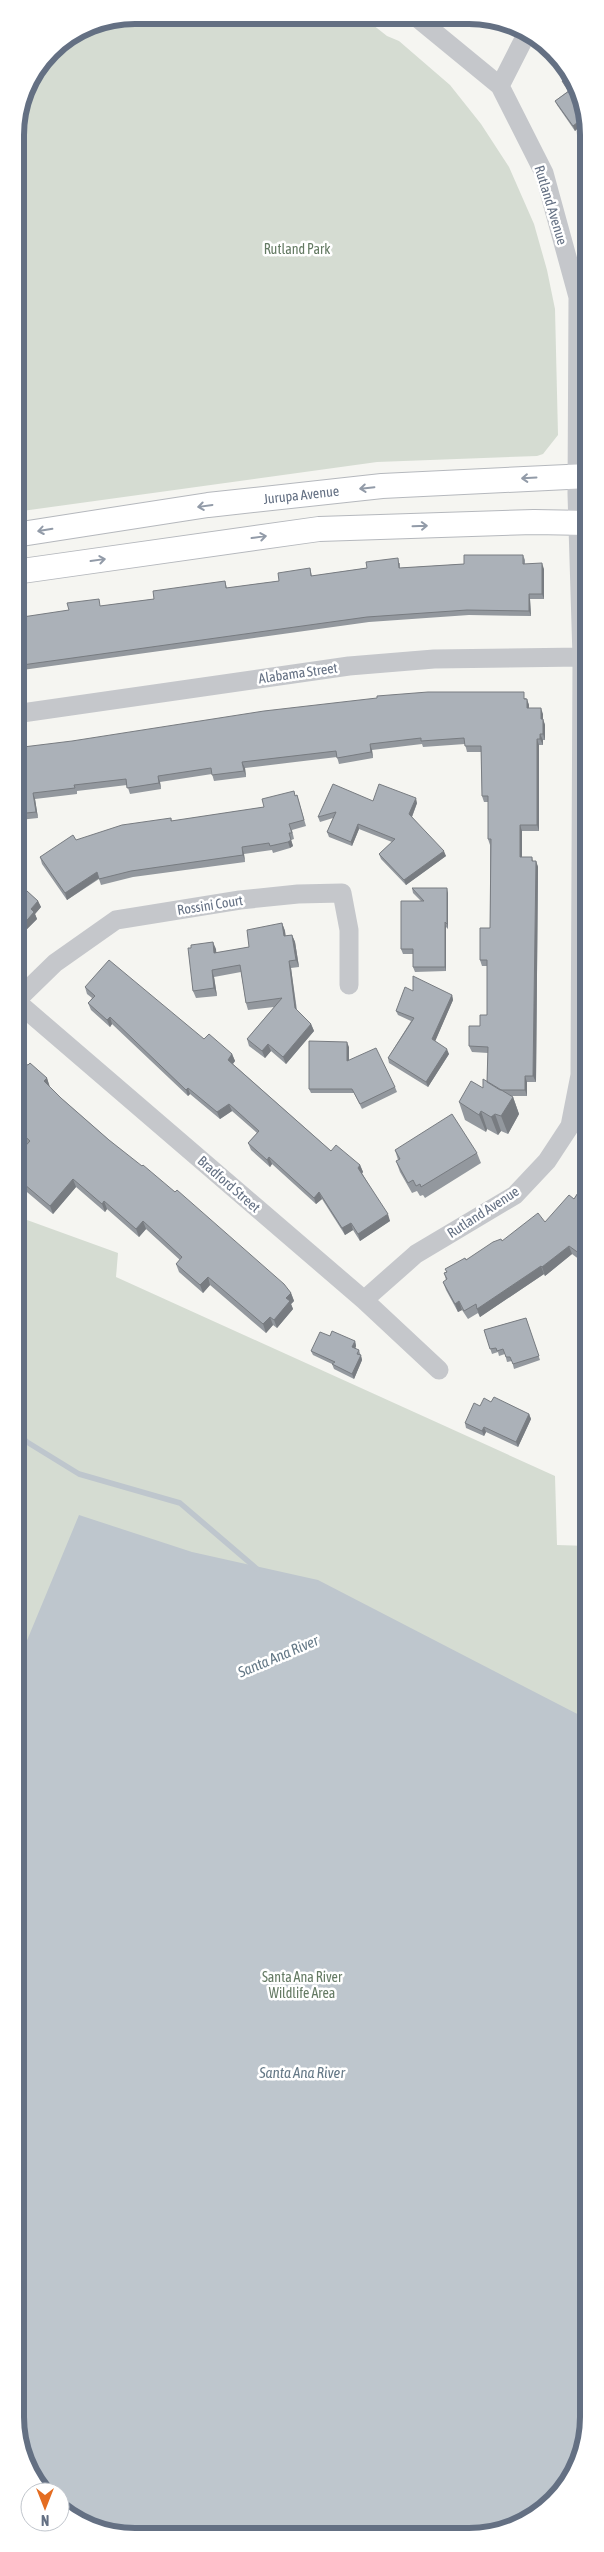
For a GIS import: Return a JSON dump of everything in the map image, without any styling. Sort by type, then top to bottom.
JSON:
[{"type":"main road","name":"Jurupa Avenue","points":[[24,534],[208,505],[382,486],[580,482]]},
{"type":"main road","points":[[24,571],[319,529],[534,522],[580,523]]},
{"type":"street","name":"Rutland Avenue","points":[[425,24],[500,86],[544,173],[578,297],[580,420]]},
{"type":"street","points":[[500,86],[524,39]]},
{"type":"street","name":"Alabama Street","points":[[24,713],[350,666],[434,659],[580,657]]},
{"type":"street","name":"Rossini Court","points":[[24,993],[55,963],[116,920],[240,900],[298,894],[342,893],[349,930],[349,985]]},
{"type":"street","name":"Bradford Street","points":[[24,1008],[364,1300],[439,1370]]},
{"type":"street","name":"Rutland Avenue","points":[[364,1300],[416,1254],[515,1195],[548,1162],[570,1126],[580,1075]]},
{"type":"green space","name":"Rutland Park","points":[[128,24],[372,24],[387,36],[399,41],[450,85],[481,124],[509,167],[534,224],[547,270],[555,309],[558,435],[543,454],[537,456],[377,462],[24,511],[24,128],[32,92],[51,62],[67,47],[92,32]]},
{"type":"green space","name":"Santa Ana River","points":[[24,1219],[118,1253],[116,1277],[555,1476],[557,1545],[580,1546],[580,2424],[578,2439],[569,2466],[553,2490],[537,2505],[518,2517],[483,2527],[128,2528],[99,2522],[70,2507],[70,2482],[45,2482],[35,2466],[26,2439],[24,2417]]},
{"type":"water","name":"Santa Ana River","points":[[79,1515],[192,1552],[318,1580],[580,1715],[580,2424],[572,2460],[553,2490],[542,2501],[525,2513],[498,2524],[469,2528],[128,2528],[99,2522],[86,2517],[70,2507],[70,2482],[45,2482],[35,2466],[30,2453],[26,2439],[24,2417],[24,1648]]},
{"type":"building","points":[[565,79],[569,86],[576,106],[579,124],[578,122],[573,126],[555,101],[569,91],[562,81]]},
{"type":"building","points":[[464,555],[523,555],[523,564],[542,563],[542,594],[529,594],[529,611],[467,610],[367,617],[24,665],[24,617],[69,610],[67,603],[99,599],[100,606],[154,599],[153,591],[225,581],[226,588],[279,581],[278,573],[310,568],[311,576],[367,568],[366,562],[398,558],[399,568],[464,564]]},
{"type":"building","points":[[428,692],[524,692],[524,699],[527,699],[527,708],[541,708],[543,734],[540,734],[540,739],[537,739],[537,825],[520,825],[520,857],[532,857],[532,861],[536,861],[533,1076],[525,1076],[525,1090],[500,1090],[487,1082],[488,1047],[469,1046],[469,1026],[480,1026],[480,1015],[487,1015],[487,960],[480,960],[480,928],[490,928],[491,839],[488,839],[488,796],[482,796],[481,746],[465,746],[464,738],[421,741],[421,738],[370,744],[371,752],[337,758],[336,751],[242,762],[244,771],[212,775],[211,768],[158,776],[159,783],[127,788],[126,779],[74,785],[75,788],[33,793],[36,812],[24,813],[24,747],[264,711],[377,698],[377,696]]},
{"type":"building","points":[[333,784],[373,801],[379,784],[416,798],[409,814],[444,851],[404,880],[379,854],[395,839],[358,824],[351,842],[327,832],[336,812],[318,817]]},
{"type":"building","points":[[294,791],[295,796],[297,795],[304,820],[289,824],[292,833],[289,833],[291,840],[270,846],[269,843],[242,847],[243,855],[131,871],[99,879],[97,872],[65,893],[40,857],[73,835],[76,840],[122,825],[171,818],[171,821],[264,807],[262,799]]},
{"type":"building","points":[[24,888],[38,901],[31,909],[34,912],[24,924]]},
{"type":"building","points":[[412,888],[447,888],[445,967],[413,967],[413,949],[401,949],[401,901],[424,901]]},
{"type":"building","points":[[282,923],[284,936],[292,935],[296,960],[289,961],[295,1008],[311,1024],[283,1057],[268,1044],[262,1051],[247,1039],[282,998],[246,1003],[240,965],[212,970],[214,988],[193,991],[188,948],[191,948],[191,945],[213,942],[214,953],[249,947],[247,930]]},
{"type":"building","points":[[109,960],[204,1039],[209,1034],[232,1054],[228,1060],[331,1151],[336,1145],[360,1165],[358,1168],[388,1214],[358,1234],[351,1223],[342,1228],[319,1192],[314,1198],[269,1157],[267,1160],[248,1143],[259,1131],[229,1104],[217,1112],[188,1088],[186,1090],[110,1017],[107,1020],[88,1003],[95,996],[85,987]]},
{"type":"building","points":[[413,976],[452,995],[432,1039],[447,1049],[426,1082],[388,1058],[414,1018],[396,1011],[405,987],[413,991]]},
{"type":"building","points":[[309,1041],[347,1042],[347,1061],[376,1048],[395,1087],[360,1104],[352,1089],[309,1089]]},
{"type":"building","points":[[30,1063],[47,1078],[44,1081],[61,1098],[109,1140],[175,1192],[177,1190],[284,1284],[291,1293],[286,1298],[290,1301],[274,1320],[270,1317],[263,1324],[208,1277],[200,1285],[176,1264],[182,1257],[143,1221],[136,1229],[104,1201],[102,1204],[73,1179],[50,1206],[24,1184],[24,1147],[30,1141],[24,1135],[24,1065]]},
{"type":"building","points":[[483,1079],[513,1097],[501,1116],[495,1114],[491,1117],[481,1111],[479,1115],[459,1102],[471,1081],[483,1088]]},
{"type":"building","points":[[452,1114],[477,1153],[421,1187],[420,1184],[416,1186],[413,1180],[408,1183],[396,1161],[400,1159],[395,1150]]},
{"type":"building","points":[[580,1190],[580,1254],[569,1246],[542,1267],[477,1309],[476,1304],[464,1311],[459,1301],[455,1304],[443,1282],[447,1279],[444,1273],[447,1272],[445,1269],[465,1258],[466,1260],[493,1242],[501,1239],[502,1241],[538,1213],[545,1222],[569,1195],[574,1199]]},
{"type":"building","points":[[526,1318],[539,1356],[513,1364],[510,1357],[506,1357],[503,1349],[497,1351],[496,1348],[490,1349],[484,1330]]},
{"type":"building","points":[[332,1331],[355,1341],[352,1347],[359,1350],[357,1354],[361,1355],[352,1374],[332,1364],[335,1362],[311,1351],[320,1332],[330,1336]]},
{"type":"building","points":[[494,1397],[529,1414],[516,1442],[484,1427],[482,1431],[465,1423],[474,1403],[480,1406],[484,1398],[491,1402]]},
{"type":"waterway","points":[[24,1439],[79,1474],[180,1503],[257,1569]]},
{"type":"park label","name":"Santa Ana River Wildlife Area","points":[[302,1985]]}]
